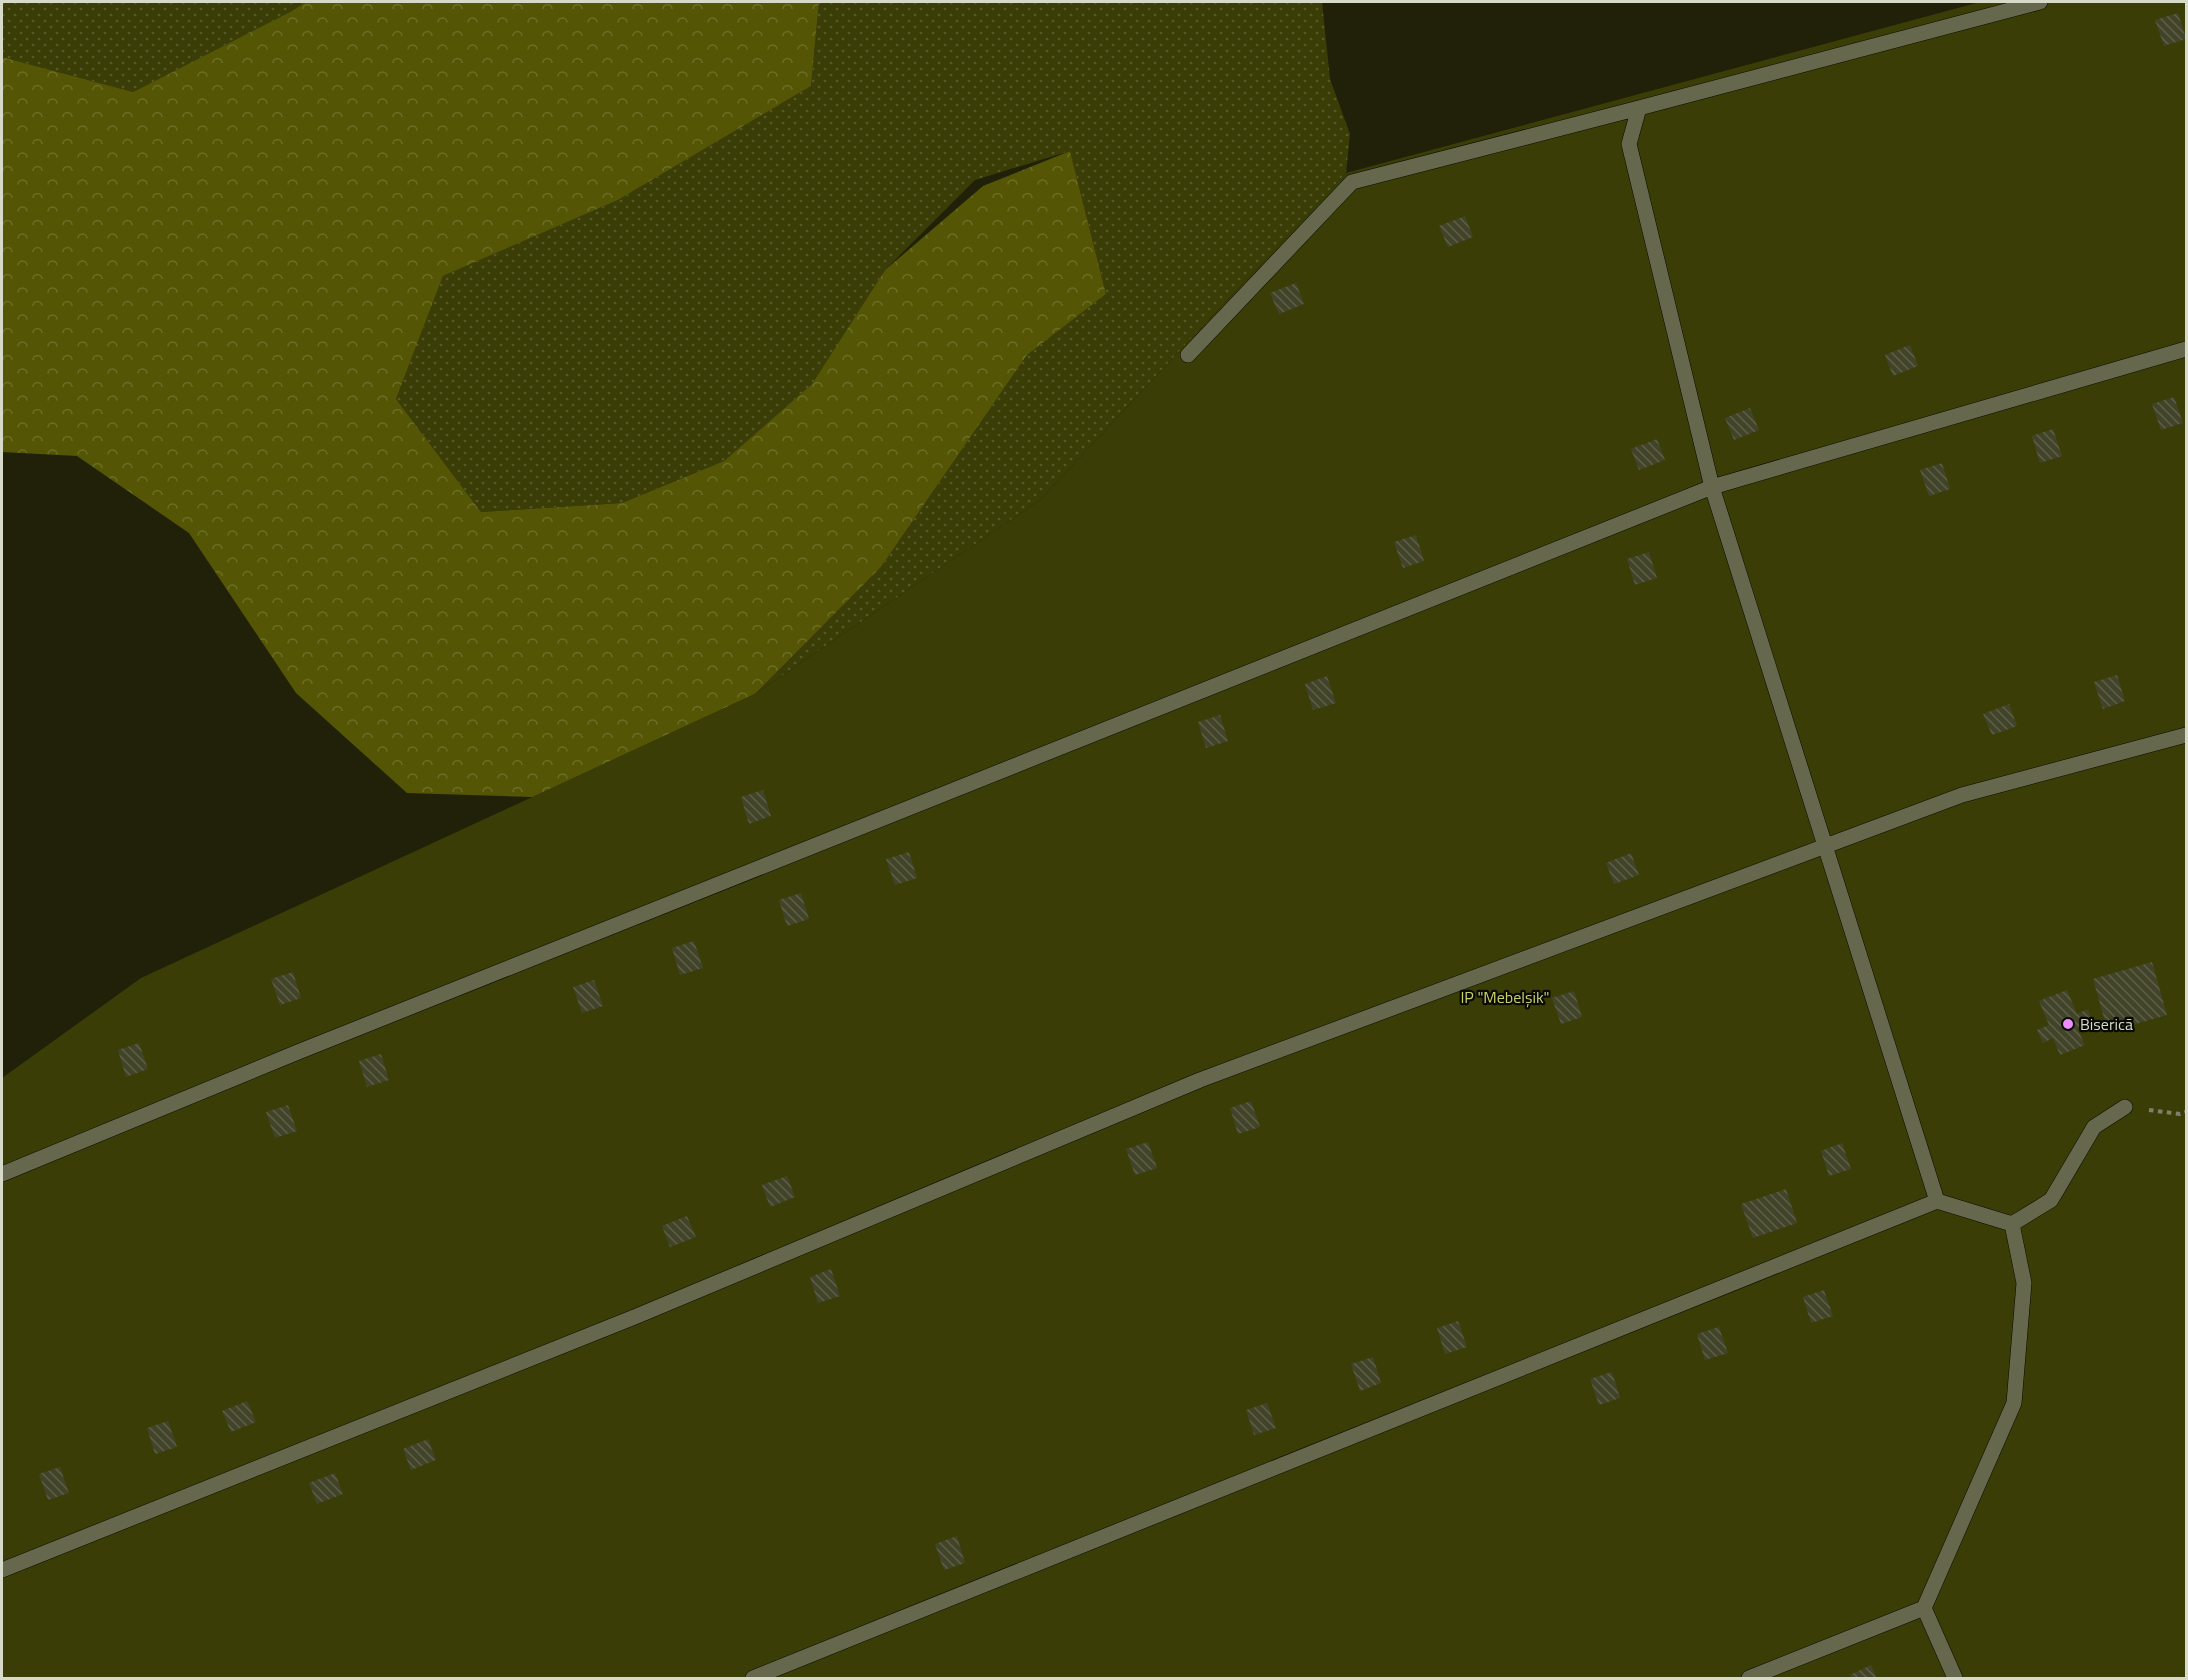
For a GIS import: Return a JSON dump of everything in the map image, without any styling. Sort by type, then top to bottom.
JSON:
[{"type":"street","points":[[1188,355],[1352,182],[2040,2]]},
{"type":"street","points":[[1639,108],[1629,144],[1712,487],[1937,1201]]},
{"type":"street","points":[[2,1174],[321,1043],[1712,487],[2187,349]]},
{"type":"street","points":[[2,1570],[637,1316],[1200,1080],[1962,795],[2187,735]]},
{"type":"street","points":[[753,1678],[1937,1201],[2012,1224],[2051,1200],[2094,1127],[2125,1107]]},
{"type":"street","points":[[1749,1678],[1924,1608],[2014,1403],[2024,1283],[2012,1224]]},
{"type":"street","points":[[1924,1608],[1955,1678]]},
{"type":"path","points":[[2125,1107],[2180,1114],[2187,1112]]},
{"type":"green space","points":[[2,2],[306,2],[133,92],[2,57]]},
{"type":"green space","points":[[306,2],[819,2],[811,86],[618,200],[443,276],[396,399],[481,512],[622,503],[724,461],[812,384],[885,270],[983,186],[1070,151],[1106,294],[1027,355],[881,567],[755,694],[533,797],[407,793],[296,693],[189,533],[77,456],[2,452],[2,57],[133,92]]},
{"type":"green space","points":[[819,2],[1322,2],[1330,79],[1350,134],[1346,173],[1040,500],[755,694],[881,567],[1027,355],[1106,294],[1070,151],[975,180],[885,270],[812,384],[724,461],[622,503],[481,512],[396,399],[443,276],[618,200],[811,86]]},
{"type":"green space","name":"IP \"Mebelșik\"","points":[[1980,2],[2186,2],[2186,1678],[2,1678],[2,1078],[141,978],[755,694],[1040,500],[1346,173]]},
{"type":"building","points":[[2178,13],[2186,39],[2164,46],[2155,20]]},
{"type":"building","points":[[1465,216],[1473,237],[1448,247],[1439,226]]},
{"type":"building","points":[[1296,283],[1304,304],[1279,314],[1270,293]]},
{"type":"building","points":[[1910,345],[1918,366],[1893,376],[1885,355]]},
{"type":"building","points":[[2174,397],[2183,423],[2161,430],[2152,404]]},
{"type":"building","points":[[1750,408],[1759,430],[1734,440],[1725,418]]},
{"type":"building","points":[[2053,429],[2062,456],[2040,463],[2032,436]]},
{"type":"building","points":[[1657,439],[1665,460],[1639,470],[1631,449]]},
{"type":"building","points":[[1942,463],[1950,489],[1929,496],[1920,470]]},
{"type":"building","points":[[1416,535],[1424,561],[1403,568],[1394,542]]},
{"type":"building","points":[[1649,552],[1657,578],[1635,585],[1627,559]]},
{"type":"building","points":[[2117,675],[2125,701],[2103,709],[2094,682]]},
{"type":"building","points":[[1327,676],[1336,703],[1313,710],[1305,684]]},
{"type":"building","points":[[2009,704],[2017,726],[1992,735],[1983,714]]},
{"type":"building","points":[[1220,715],[1228,741],[1206,748],[1198,722]]},
{"type":"building","points":[[763,790],[771,816],[749,824],[741,797]]},
{"type":"building","points":[[909,852],[917,878],[895,885],[886,859]]},
{"type":"building","points":[[1631,853],[1639,875],[1614,884],[1606,863]]},
{"type":"building","points":[[801,893],[809,919],[787,926],[779,900]]},
{"type":"building","points":[[694,941],[703,968],[680,975],[672,948]]},
{"type":"building","points":[[2152,962],[2167,1015],[2108,1032],[2093,979]]},
{"type":"building","points":[[293,972],[301,998],[280,1005],[271,979]]},
{"type":"building","points":[[594,980],[603,1006],[582,1013],[573,987]]},
{"type":"building","name":"Biserică","points":[[2067,990],[2077,1014],[2088,1009],[2092,1022],[2077,1028],[2085,1045],[2060,1055],[2053,1038],[2043,1043],[2037,1030],[2049,1025],[2039,1001]]},
{"type":"building","points":[[1574,991],[1582,1017],[1561,1024],[1552,998]]},
{"type":"building","points":[[139,1043],[148,1069],[126,1077],[118,1050]]},
{"type":"building","points":[[381,1054],[389,1080],[367,1087],[359,1061]]},
{"type":"building","points":[[1251,1101],[1260,1127],[1238,1134],[1230,1108]]},
{"type":"building","points":[[288,1105],[297,1131],[275,1138],[266,1112]]},
{"type":"building","points":[[1148,1142],[1157,1168],[1135,1175],[1126,1149]]},
{"type":"building","points":[[1842,1143],[1851,1169],[1829,1176],[1821,1151]]},
{"type":"building","points":[[787,1176],[795,1197],[770,1207],[762,1185]]},
{"type":"building","points":[[1786,1189],[1797,1223],[1753,1238],[1741,1204]]},
{"type":"building","points":[[687,1216],[696,1237],[670,1247],[662,1226]]},
{"type":"building","points":[[831,1269],[840,1296],[818,1303],[810,1277]]},
{"type":"building","points":[[1824,1290],[1833,1316],[1811,1323],[1803,1297]]},
{"type":"building","points":[[1458,1321],[1467,1347],[1445,1354],[1437,1328]]},
{"type":"building","points":[[1719,1327],[1728,1353],[1705,1360],[1697,1334]]},
{"type":"building","points":[[1373,1357],[1381,1383],[1360,1391],[1351,1364]]},
{"type":"building","points":[[1612,1372],[1620,1398],[1599,1405],[1590,1379]]},
{"type":"building","points":[[247,1401],[256,1422],[231,1432],[222,1411]]},
{"type":"building","points":[[1267,1403],[1276,1428],[1254,1435],[1246,1410]]},
{"type":"building","points":[[168,1421],[177,1447],[155,1454],[147,1428]]},
{"type":"building","points":[[428,1439],[436,1460],[411,1470],[403,1449]]},
{"type":"building","points":[[60,1467],[69,1493],[48,1500],[39,1474]]},
{"type":"building","points":[[335,1473],[343,1494],[317,1504],[309,1483]]},
{"type":"building","points":[[957,1536],[965,1563],[944,1570],[935,1544]]},
{"type":"building","points":[[1871,1665],[1877,1678],[1851,1678],[1850,1675]]},
{"type":"place","name":"Biserică","points":[[2068,1024]]}]
